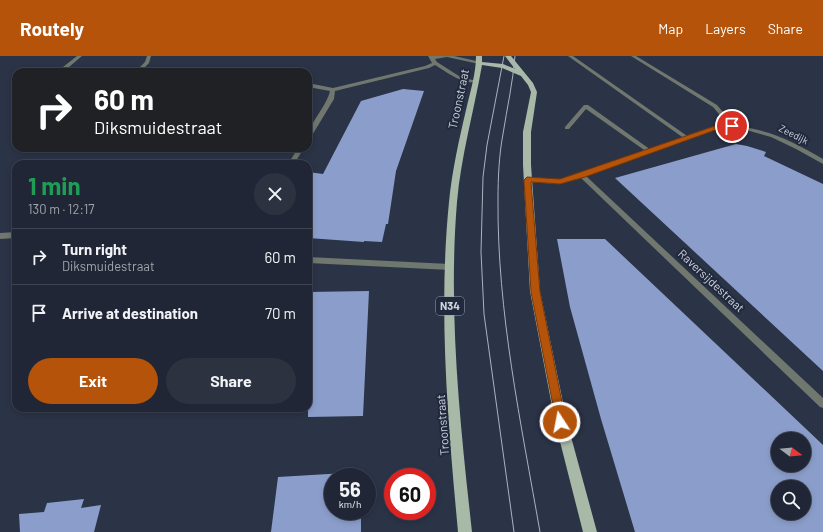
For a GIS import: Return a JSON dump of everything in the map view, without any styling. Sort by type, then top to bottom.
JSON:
[{"type":"main road","name":"N34","points":[[479,56],[479,63]]},
{"type":"main road","points":[[508,56],[531,84],[534,92],[527,132],[527,180],[535,292],[560,422],[590,532]]},
{"type":"main road","name":"Troonstraat","points":[[465,532],[450,336],[450,267],[453,202],[479,63],[503,66],[523,75]]},
{"type":"street","points":[[65,68],[80,56]]},
{"type":"street","points":[[142,68],[147,62],[149,56]]},
{"type":"street","points":[[312,86],[333,90],[427,67],[433,59],[447,56],[479,63]]},
{"type":"street","points":[[570,56],[687,138]]},
{"type":"street","points":[[633,56],[715,106],[732,126]]},
{"type":"street","points":[[433,59],[461,79],[475,81]]},
{"type":"street","points":[[312,130],[331,99],[333,90]]},
{"type":"street","points":[[567,128],[586,106],[649,152]]},
{"type":"street","name":"Zeedijk","points":[[527,180],[560,182],[717,127],[732,126],[770,134],[802,149],[823,162]]},
{"type":"street","name":"Raversijdestraat","points":[[582,175],[823,404]]},
{"type":"street","points":[[0,236],[12,234]]},
{"type":"street","points":[[312,260],[450,267]]},
{"type":"building","points":[[403,89],[424,91],[396,171],[388,224],[386,224],[382,242],[312,238],[312,173],[323,174],[361,101]]},
{"type":"building","points":[[736,144],[766,152],[764,156],[823,184],[823,371],[615,178]]},
{"type":"building","points":[[557,239],[605,239],[809,432],[771,432],[771,472],[811,472],[811,434],[823,445],[823,532],[635,532],[601,419],[570,307]]},
{"type":"building","points":[[369,291],[363,416],[308,417],[308,412],[312,412],[312,292]]},
{"type":"building","points":[[324,474],[324,520],[361,520],[361,532],[271,532],[278,477]]},
{"type":"building","points":[[84,499],[81,508],[101,505],[94,532],[20,532],[19,514],[44,512],[47,503]]},
{"type":"tram line","points":[[504,56],[487,145],[483,177],[481,252],[484,314],[514,532]]},
{"type":"tram line","points":[[515,56],[500,158],[498,192],[501,283],[518,408],[540,532]]},
{"type":"route","points":[[560,422],[535,292],[527,180],[560,182],[717,127],[732,126]]}]
